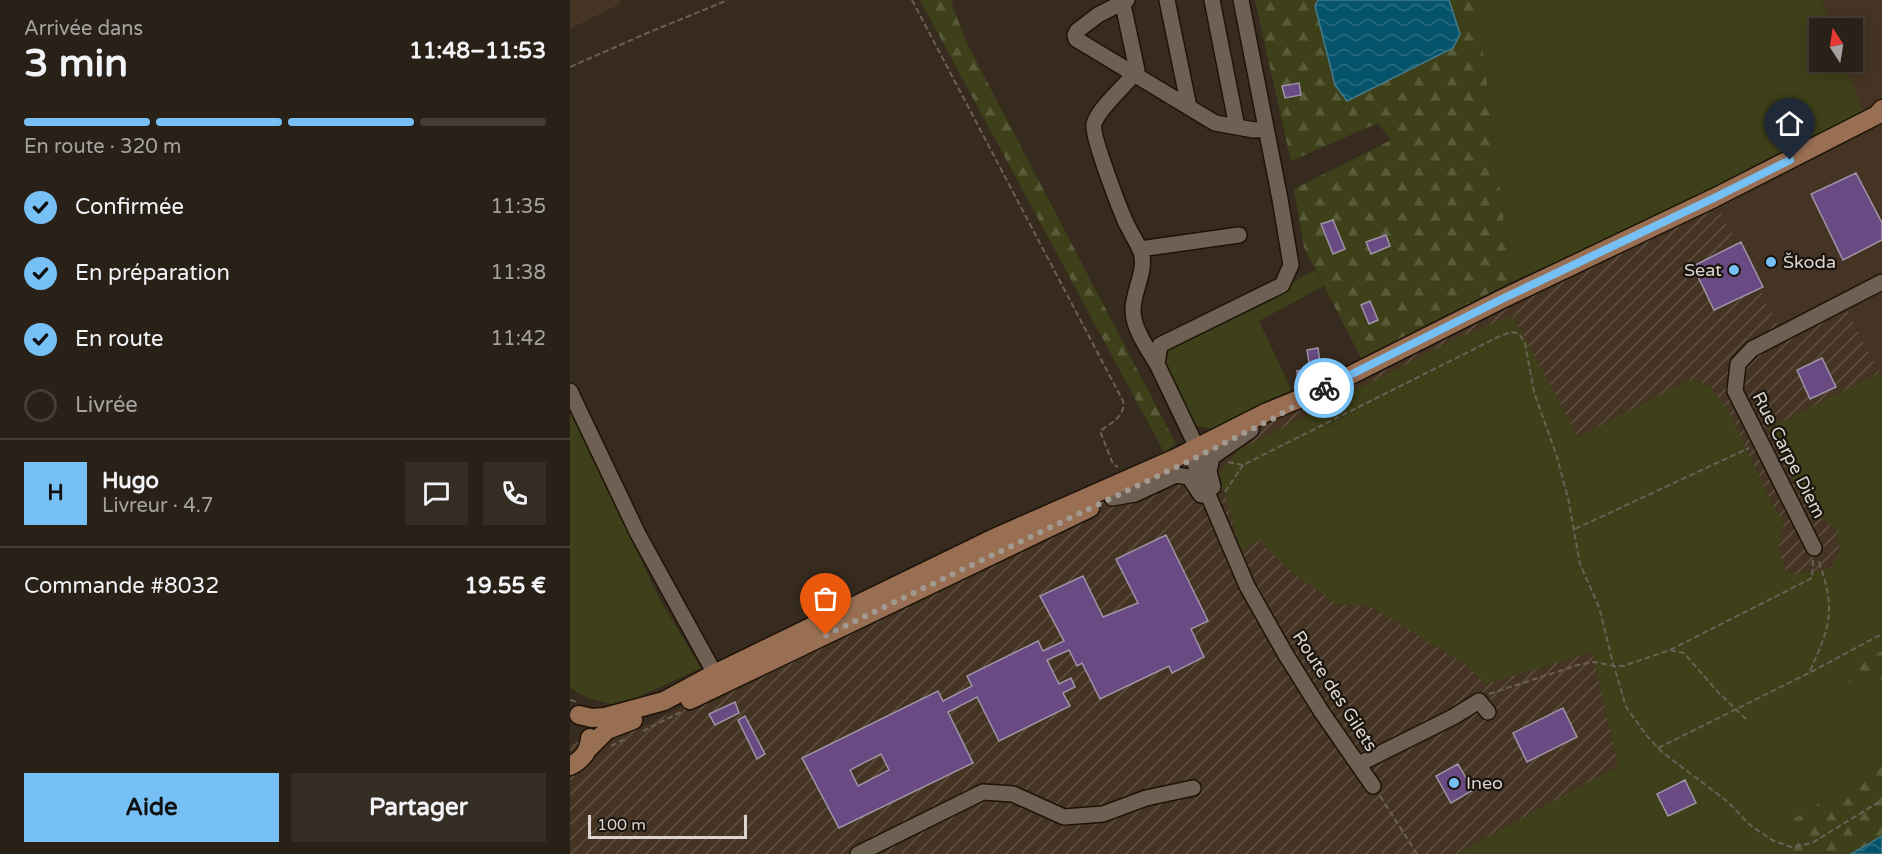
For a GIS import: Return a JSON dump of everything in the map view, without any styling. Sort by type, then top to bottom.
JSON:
[{"type":"main road","points":[[575,713],[592,718],[605,717],[664,701],[718,679],[1112,498],[1199,453],[1251,430],[1321,390],[1502,299],[1714,198],[1880,113]]},
{"type":"main road","points":[[570,766],[580,761],[588,749],[607,730],[685,702],[718,679],[992,539],[1176,458],[1199,453],[1265,412],[1321,390]]},
{"type":"main road","points":[[575,713],[589,729],[591,740],[588,749]]},
{"type":"street","points":[[1167,0],[1189,107]]},
{"type":"street","points":[[1212,0],[1238,127]]},
{"type":"street","points":[[1157,364],[1160,345],[1282,285],[1291,264],[1241,0]]},
{"type":"street","points":[[1199,453],[1141,335],[1133,312],[1143,265],[1140,249],[1126,222],[1093,127],[1098,114],[1134,74],[1137,70],[1124,1],[1098,15],[1075,34],[1076,39],[1134,74],[1189,107],[1215,123],[1254,130],[1266,129]]},
{"type":"street","points":[[1140,249],[1239,235]]},
{"type":"street","name":"Rue Carpe Diem","points":[[1814,548],[1735,391],[1738,364],[1752,349],[1882,282]]},
{"type":"street","points":[[570,392],[638,534],[718,679]]},
{"type":"street","name":"Route des Gilets","points":[[1199,453],[1212,457],[1209,471],[1229,545]]},
{"type":"street","name":"Route des Gilets","points":[[1199,453],[1229,545],[1247,586],[1321,711],[1373,786]]},
{"type":"street","name":"Route des Gilets","points":[[1112,498],[1135,494],[1176,476],[1189,477],[1229,545]]},
{"type":"street","points":[[1359,764],[1453,717],[1483,706]]},
{"type":"street","points":[[858,854],[983,792],[1013,794],[1064,817],[1102,814],[1146,798],[1192,788]]},
{"type":"path","points":[[570,67],[728,0]]},
{"type":"path","points":[[912,0],[1123,401],[1122,414],[1100,431],[1113,464],[1119,468]]},
{"type":"path","points":[[1199,453],[1243,465],[1502,334],[1512,332],[1519,334],[1525,343],[1534,392],[1557,457],[1575,529],[1580,564],[1599,607],[1626,707],[1647,736],[1658,748],[1728,802],[1750,825],[1772,840],[1791,847],[1812,843],[1882,800]]},
{"type":"path","points":[[1575,529],[1761,442]]},
{"type":"path","points":[[1483,706],[1490,693],[1578,665],[1595,662],[1623,666],[1670,650],[1812,578],[1814,548]]},
{"type":"path","points":[[1809,673],[1823,641],[1829,617],[1828,588],[1814,548]]},
{"type":"path","points":[[1658,748],[1737,710],[1882,634]]},
{"type":"path","points":[[1670,650],[1684,653],[1748,721]]},
{"type":"path","points":[[1373,786],[1417,854]]},
{"type":"shaded area","points":[[570,0],[621,0],[622,3],[570,29]]},
{"type":"shaded area","points":[[1822,0],[1882,0],[1882,378],[1843,302],[1781,332],[1714,198],[1865,121],[1848,72],[1863,72],[1863,18],[1828,18]]},
{"type":"shaded area","points":[[1714,198],[1781,332],[1843,302],[1882,378],[1882,836],[1851,854],[570,854],[570,745],[604,732],[641,728],[721,685],[1251,430]]},
{"type":"green space","points":[[920,0],[953,0],[952,6],[969,47],[1176,444],[1164,452]]},
{"type":"green space","points":[[1255,0],[1477,0],[1511,282],[1362,360],[1304,247],[1294,189],[1391,140],[1378,123],[1291,161]]},
{"type":"green space","points":[[1477,0],[1822,0],[1828,18],[1809,18],[1809,72],[1848,72],[1863,114],[1659,216],[1511,282]]},
{"type":"green space","points":[[1315,270],[1324,286],[1259,321],[1293,393],[1215,430],[1200,426],[1194,427],[1165,366],[1165,350]]},
{"type":"green space","points":[[1513,316],[1578,437],[1691,379],[1711,387],[1729,412],[1784,524],[1778,548],[1785,570],[1795,574],[1832,568],[1840,549],[1837,531],[1824,519],[1810,512],[1767,429],[1879,373],[1882,378],[1882,763],[1793,820],[1792,854],[1456,854],[1618,766],[1592,652],[1486,684],[1465,664],[1370,606],[1336,604],[1283,565],[1259,540],[1241,550],[1219,473],[1239,450],[1459,337]]},
{"type":"green space","points":[[570,408],[658,596],[701,668],[619,706],[590,699],[570,688]]},
{"type":"green space","points":[[1882,651],[1882,679],[1849,682],[1852,668]]},
{"type":"green space","points":[[1882,763],[1882,836],[1851,854],[1792,854],[1792,820]]},
{"type":"water","points":[[1318,0],[1449,0],[1460,34],[1453,48],[1347,101],[1335,85],[1315,6]]},
{"type":"water","points":[[1882,836],[1882,854],[1851,854]]},
{"type":"building","points":[[1299,83],[1301,95],[1285,98],[1282,86]]},
{"type":"building","points":[[1856,173],[1882,223],[1882,240],[1843,260],[1811,194]]},
{"type":"building","points":[[1333,220],[1345,249],[1333,254],[1321,224]]},
{"type":"building","points":[[1386,235],[1390,246],[1371,254],[1366,242]]},
{"type":"building","points":[[1741,242],[1763,287],[1714,310],[1693,266]]},
{"type":"building","points":[[1370,301],[1378,320],[1369,324],[1361,305]]},
{"type":"building","points":[[1318,348],[1322,377],[1298,381],[1297,371],[1310,369],[1307,350]]},
{"type":"building","points":[[1822,358],[1836,387],[1810,399],[1797,370]]},
{"type":"building","points":[[1166,535],[1208,621],[1191,629],[1204,657],[1172,673],[1169,666],[1100,699],[1082,663],[1077,666],[1069,650],[1047,660],[1059,684],[1071,678],[1075,687],[1063,693],[1070,706],[999,741],[977,697],[948,712],[973,763],[839,828],[802,758],[938,691],[943,701],[972,686],[967,676],[1038,641],[1043,651],[1064,641],[1040,596],[1083,576],[1103,617],[1138,603],[1116,559]],"holes":[[[881,754],[889,770],[858,786],[850,770]]]},
{"type":"building","points":[[735,702],[739,713],[715,725],[709,714]]},
{"type":"building","points":[[1563,708],[1577,737],[1527,762],[1513,733]]},
{"type":"building","points":[[745,716],[765,754],[757,759],[738,720]]},
{"type":"building","name":"Ineo","points":[[1458,764],[1473,790],[1451,803],[1436,776]]},
{"type":"building","points":[[1685,780],[1696,803],[1668,816],[1657,794]]},
{"type":"way so far","points":[[826,635],[1193,459],[1274,418],[1324,388]]},
{"type":"place","name":"Škoda","points":[[1771,262]]},
{"type":"place","name":"Seat","points":[[1734,270]]},
{"type":"place","name":"Ineo","points":[[1454,783]]},
{"type":"route","points":[[1324,388],[1790,160]]}]
